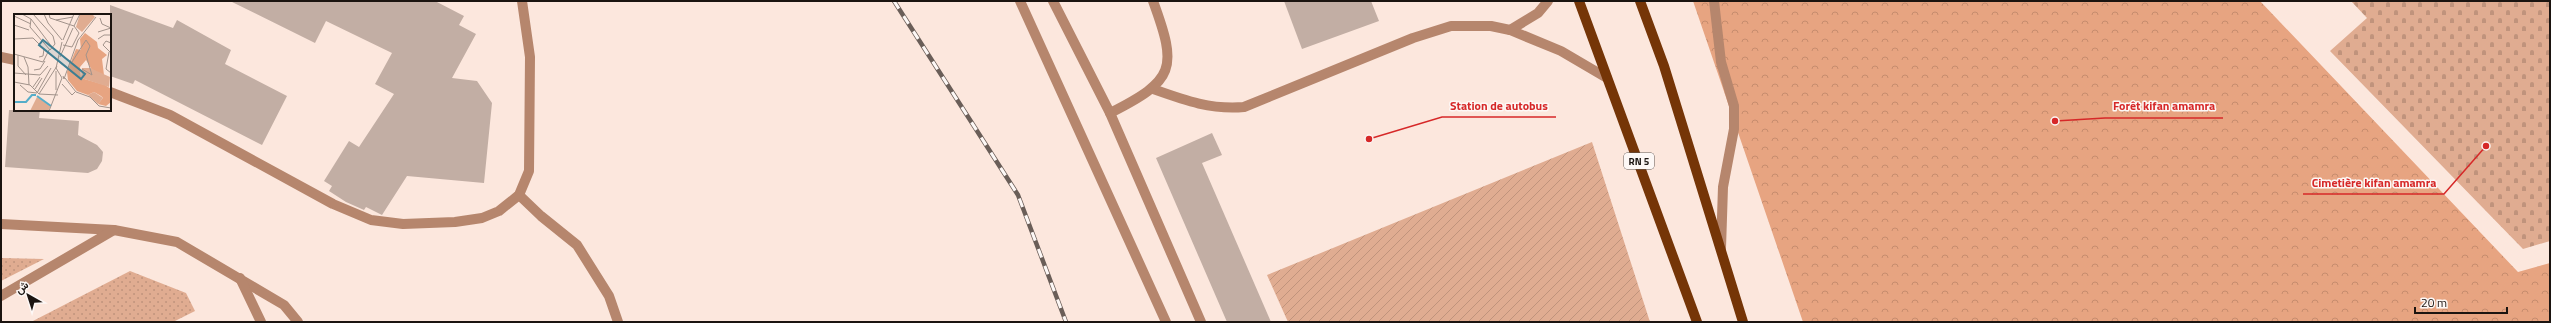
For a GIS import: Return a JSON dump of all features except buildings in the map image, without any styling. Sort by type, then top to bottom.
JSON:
[{"type":"main road","name":"RN 5","points":[[1579,1],[1697,322]]},
{"type":"main road","points":[[1640,1],[1664,66],[1743,322]]},
{"type":"street","points":[[111,92],[170,115],[333,204],[371,220],[403,224],[455,222],[482,218],[500,211],[519,195],[529,170],[531,156],[530,56],[522,1]]},
{"type":"street","points":[[1020,1],[1166,322]]},
{"type":"street","points":[[1053,1],[1110,113],[1201,322]]},
{"type":"street","points":[[1110,113],[1154,89],[1164,73],[1169,58],[1168,44],[1153,1]]},
{"type":"street","points":[[1510,30],[1534,16],[1548,1]]},
{"type":"street","points":[[1714,1],[1721,62],[1734,106],[1734,129],[1723,187],[1721,252]]},
{"type":"street","points":[[1154,89],[1206,107],[1225,109],[1244,107],[1432,30],[1472,25],[1510,30],[1561,51],[1607,78]]},
{"type":"street","points":[[1,58],[14,60]]},
{"type":"street","points":[[519,195],[540,216],[577,245],[609,296],[618,322]]},
{"type":"street","points":[[1,224],[114,230],[177,242],[284,305],[298,322]]},
{"type":"street","points":[[1,296],[114,230]]},
{"type":"street","points":[[240,278],[261,322]]},
{"type":"green space","points":[[1693,1],[2260,1],[2518,272],[2550,263],[2550,322],[1803,322]]},
{"type":"green space","points":[[2351,1],[2550,1],[2550,241],[2523,249],[2330,51],[2367,18]]},
{"type":"green space","points":[[1592,142],[1650,322],[1288,322],[1267,275]]},
{"type":"green space","points":[[1,258],[44,259],[1,281]]},
{"type":"green space","points":[[130,271],[186,293],[195,311],[173,322],[31,322]]},
{"type":"railway","points":[[894,1],[1018,195],[1066,322]]},
{"type":"place","name":"Forêt kifan amamra","points":[[2055,121]]},
{"type":"place","name":"Station de autobus","points":[[1369,139]]},
{"type":"place","name":"Cimetière kifan amamra","points":[[2486,146]]}]
